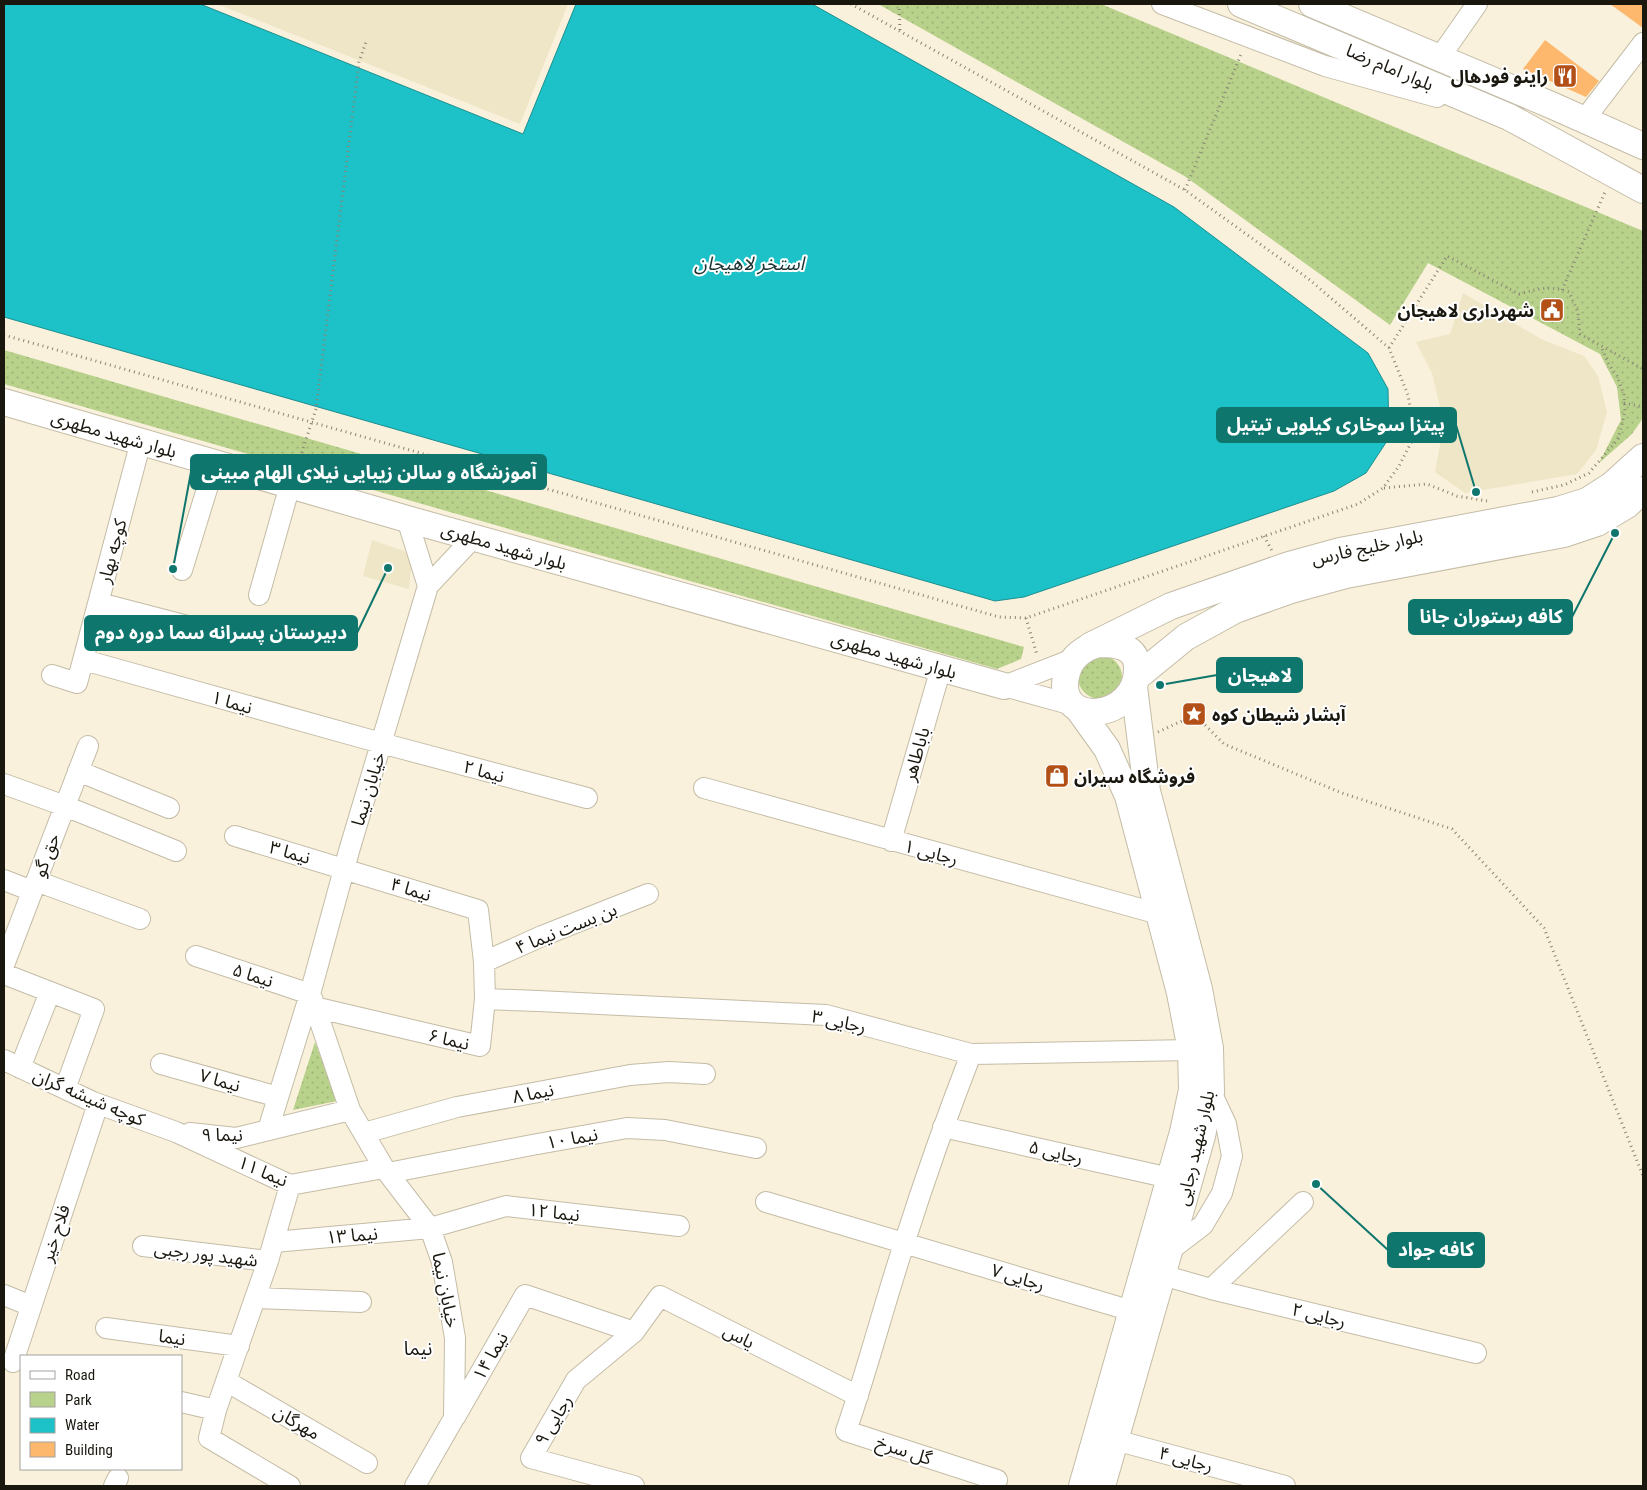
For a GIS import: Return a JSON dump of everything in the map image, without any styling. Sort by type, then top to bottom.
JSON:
[{"type":"main road","name":"بلوار امام رضا","points":[[1241,4],[1509,117],[1632,182]]},
{"type":"main road","name":"بلوار امام رضا","points":[[1312,4],[1440,57],[1640,145]]},
{"type":"main road","name":"بلوار شهید مطهری","points":[[4,402],[408,519],[1004,686]]},
{"type":"main road","name":"بلوار خلیج فارس","points":[[1082,652],[1172,606],[1289,565],[1340,551],[1558,510],[1587,501],[1612,485],[1643,457]]},
{"type":"main road","name":"بلوار خلیج فارس","points":[[1135,682],[1186,636],[1235,610],[1296,588],[1346,575],[1564,534],[1597,523],[1640,498]]},
{"type":"main road","points":[[1100,644],[1123,646],[1133,653],[1138,665],[1135,682],[1128,696],[1121,704],[1112,709],[1096,712],[1076,707],[1069,702],[1064,691],[1067,673],[1082,652],[1100,644]]},
{"type":"main road","name":"بلوار شهید رجایی","points":[[1102,1486],[1116,1440],[1158,1265],[1202,1136],[1211,1092],[1210,1048],[1199,989],[1146,791],[1139,741],[1135,682]]},
{"type":"main road","name":"بلوار شهید رجایی","points":[[1076,707],[1106,749],[1128,796],[1180,994],[1191,1050],[1192,1090],[1170,1178],[1158,1265],[1132,1311],[1082,1486]]},
{"type":"street","points":[[1162,4],[1325,66],[1509,117]]},
{"type":"street","points":[[1440,57],[1477,4]]},
{"type":"street","points":[[1584,120],[1643,43]]},
{"type":"street","name":"کوچه بهار","points":[[52,676],[77,683],[141,441]]},
{"type":"street","points":[[182,570],[215,463]]},
{"type":"street","points":[[259,595],[290,484]]},
{"type":"street","points":[[408,519],[428,586]]},
{"type":"street","name":"خیابان نیما","points":[[268,1130],[312,1001],[345,868],[428,586],[474,537]]},
{"type":"street","points":[[99,603],[214,633]]},
{"type":"street","points":[[1004,686],[1082,652]]},
{"type":"street","name":"نیما ۱","points":[[84,660],[381,743]]},
{"type":"street","name":"باباطاهر","points":[[890,840],[941,668]]},
{"type":"street","points":[[1004,686],[1076,707]]},
{"type":"street","name":"نیما ۲","points":[[381,743],[587,798]]},
{"type":"street","name":"حق گو","points":[[4,965],[88,746]]},
{"type":"street","points":[[78,771],[169,808]]},
{"type":"street","points":[[4,784],[65,806],[176,851]]},
{"type":"street","name":"رجایی ۱","points":[[704,788],[1159,914]]},
{"type":"street","name":"نیما ۳","points":[[235,836],[345,868]]},
{"type":"street","name":"نیما ۴","points":[[345,868],[478,910]]},
{"type":"street","points":[[4,880],[34,886],[140,920]]},
{"type":"street","name":"بن بست نیما ۴","points":[[484,962],[542,936],[648,894]]},
{"type":"street","name":"نیما ۶","points":[[312,1001],[480,1046],[485,999],[484,962],[478,910]]},
{"type":"street","name":"نیما ۵","points":[[196,956],[312,1001]]},
{"type":"street","points":[[4,974],[94,1009],[65,1089]]},
{"type":"street","points":[[12,1064],[50,992]]},
{"type":"street","name":"رجایی ۳","points":[[485,999],[826,1015],[971,1054],[1191,1050]]},
{"type":"street","name":"خیابان نیما","points":[[312,1001],[350,1110],[386,1171],[430,1228],[438,1246],[442,1262],[455,1338],[454,1418],[415,1486]]},
{"type":"street","points":[[858,1396],[904,1242],[943,1127],[971,1054]]},
{"type":"street","name":"کوچه شیشه گران","points":[[12,1064],[98,1104],[176,1132]]},
{"type":"street","name":"نیما ۷","points":[[161,1064],[278,1097]]},
{"type":"street","name":"نیما ۸","points":[[364,1133],[457,1107],[630,1075],[669,1072],[704,1074]]},
{"type":"street","points":[[1158,1265],[1203,1225],[1222,1193],[1232,1156],[1226,1124],[1211,1092]]},
{"type":"street","name":"فلاح خیر","points":[[13,1362],[98,1104]]},
{"type":"street","name":"نیما ۹","points":[[176,1132],[236,1138],[350,1110]]},
{"type":"street","name":"رجایی ۵","points":[[943,1127],[1170,1178]]},
{"type":"street","name":"نیما ۱۰","points":[[386,1171],[628,1128],[665,1130],[756,1148]]},
{"type":"street","name":"نیما ۱۱","points":[[176,1132],[290,1185],[386,1171]]},
{"type":"street","points":[[290,1185],[268,1261],[216,1410],[209,1438],[290,1486]]},
{"type":"street","name":"رجایی ۷","points":[[766,1202],[1132,1311]]},
{"type":"street","points":[[1211,1289],[1303,1202]]},
{"type":"street","name":"نیما ۱۲","points":[[430,1228],[506,1206],[679,1226]]},
{"type":"street","name":"نیما ۱۳","points":[[274,1242],[430,1228]]},
{"type":"street","name":"شهید پور رجبی","points":[[144,1246],[268,1261]]},
{"type":"street","name":"رجایی ۲","points":[[1158,1265],[1211,1289],[1476,1353]]},
{"type":"street","points":[[4,1295],[32,1306]]},
{"type":"street","name":"نیما ۱۴","points":[[454,1418],[525,1295],[634,1332]]},
{"type":"street","name":"یاس","points":[[634,1332],[660,1296],[858,1396]]},
{"type":"street","points":[[256,1298],[361,1302]]},
{"type":"street","name":"نیما","points":[[106,1328],[239,1346]]},
{"type":"street","name":"رجایی ۹","points":[[634,1332],[576,1380],[530,1458],[634,1486]]},
{"type":"street","name":"مهرگان","points":[[226,1381],[367,1463]]},
{"type":"street","name":"گل سرخ","points":[[858,1396],[846,1431],[997,1480]]},
{"type":"street","points":[[182,1402],[216,1410]]},
{"type":"street","name":"رجایی ۴","points":[[1116,1440],[1285,1486]]},
{"type":"path","points":[[4,335],[999,617],[1026,618],[1358,504],[1383,488],[1399,466],[1415,435],[1408,395],[1389,348],[1310,280],[1185,190],[852,4]]},
{"type":"path","points":[[899,4],[900,31]]},
{"type":"path","points":[[1185,190],[1248,36]]},
{"type":"path","points":[[290,484],[316,409],[360,62],[367,39]]},
{"type":"path","points":[[1562,290],[1632,182]]},
{"type":"path","points":[[1389,348],[1447,256],[1518,294],[1536,289],[1555,287],[1569,292],[1578,312],[1580,334],[1643,369]]},
{"type":"path","points":[[1527,493],[1564,485],[1589,473],[1618,440],[1625,412],[1624,395],[1617,376],[1608,363],[1601,346]]},
{"type":"path","points":[[1624,403],[1643,407]]},
{"type":"path","points":[[1383,488],[1428,484],[1457,496],[1489,502]]},
{"type":"path","points":[[1026,618],[1042,671]]},
{"type":"path","points":[[1139,741],[1195,715],[1224,744],[1342,792],[1452,829],[1544,928],[1643,1176]]},
{"type":"shaded area","points":[[217,4],[568,4],[520,124]]},
{"type":"shaded area","points":[[1463,293],[1541,339],[1584,356],[1598,376],[1607,412],[1596,450],[1577,474],[1465,493],[1435,472],[1441,439],[1440,407],[1432,373],[1416,342],[1450,334]]},
{"type":"shaded area","points":[[372,540],[404,551],[412,559],[409,589],[363,576]]},
{"type":"green space","points":[[878,4],[1101,4],[1643,231],[1643,418],[1632,434],[1599,463],[1621,420],[1617,387],[1600,354],[1428,263],[1390,325],[1186,177]]},
{"type":"green space","points":[[4,350],[1024,647],[1021,659],[997,669],[4,384]]},
{"type":"green space","points":[[1096,655],[1104,655],[1116,661],[1122,677],[1116,693],[1104,699],[1096,699],[1084,693],[1078,681],[1078,673],[1084,661]]},
{"type":"green space","points":[[315,1042],[337,1101],[293,1110]]},
{"type":"water","name":"استخر لاهیجان","points":[[4,4],[200,4],[523,134],[576,4],[812,4],[1174,207],[1368,353],[1388,389],[1389,438],[1366,473],[1334,491],[1024,597],[995,601],[4,317]]},
{"type":"building","points":[[1610,4],[1643,4],[1643,28]]},
{"type":"building","name":"راینو فودهال","points":[[1545,40],[1599,81],[1586,97],[1523,69]]},
{"type":"place","name":"راینو فودهال","points":[[1565,76]]},
{"type":"place","name":"شهرداری لاهیجان","points":[[1552,310]]},
{"type":"place","name":"پیتزا سوخاری کیلویی تیتیل","points":[[1476,492]]},
{"type":"place","name":"کافه رستوران جانا","points":[[1615,533]]},
{"type":"place","name":"دبیرستان پسرانه سما دوره دوم","points":[[388,568]]},
{"type":"place","name":"آموزشگاه و سالن زیبایی نیلای الهام مبینی","points":[[173,569]]},
{"type":"place","name":"لاهيجان","points":[[1160,685]]},
{"type":"place","name":"آبشار شیطان کوه","points":[[1194,714]]},
{"type":"place","name":"فروشگاه سیران","points":[[1057,776]]},
{"type":"place","name":"کافه جواد","points":[[1316,1184]]},
{"type":"district","name":"نیما","points":[[418,1348]]}]
